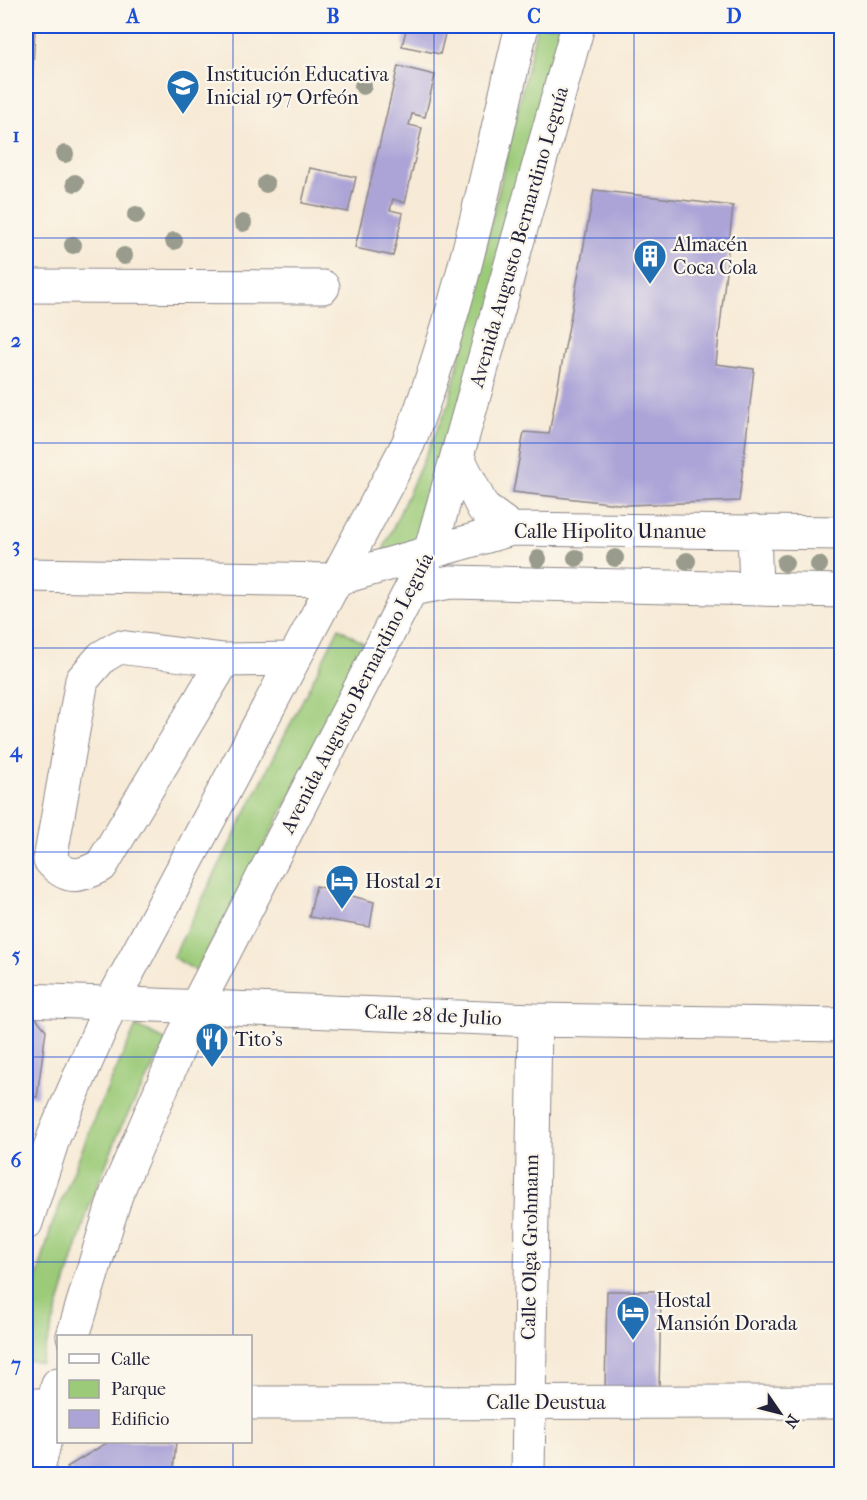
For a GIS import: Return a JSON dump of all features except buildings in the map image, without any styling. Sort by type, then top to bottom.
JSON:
[{"type":"main road","points":[[26,1223],[54,1136],[112,1002],[333,580],[366,525],[408,444],[425,400],[455,302],[522,26]]},
{"type":"main road","name":"Avenida Augusto Bernardino Leguía","points":[[73,1335],[116,1195],[197,1005],[430,552],[578,26]]},
{"type":"main road","points":[[26,286],[323,286]]},
{"type":"main road","points":[[458,458],[483,508],[512,529]]},
{"type":"main road","name":"Calle Hipolito Unanue","points":[[26,575],[333,580],[512,529],[842,532]]},
{"type":"main road","points":[[754,531],[756,589]]},
{"type":"main road","points":[[411,589],[451,582],[842,591]]},
{"type":"main road","points":[[224,660],[101,866],[82,876],[60,871],[50,860],[82,680],[102,657],[120,648],[224,660],[292,659]]},
{"type":"main road","name":"Calle 28 de Julio","points":[[26,1000],[535,1020],[842,1025]]},
{"type":"main road","name":"Calle Olga Grohmann","points":[[528,1474],[527,1401],[535,1020]]},
{"type":"main road","points":[[36,1474],[49,1400]]},
{"type":"main road","name":"Calle Deustua","points":[[252,1403],[842,1402]]},
{"type":"green space","points":[[537,26],[579,26],[417,552],[383,550],[449,403]]},
{"type":"green space","points":[[339,628],[371,648],[196,971],[173,957]]},
{"type":"green space","points":[[136,1026],[167,1041],[121,1127],[90,1204],[41,1363],[26,1360],[26,1318],[51,1228],[96,1114]]},
{"type":"place","name":"Institución Educativa Inicial 197 Orfeón","points":[[183,115]]},
{"type":"place","name":"Almacén Coca Cola","points":[[650,285]]},
{"type":"place","name":"Hostal 21","points":[[342,910]]},
{"type":"place","name":"Tito's","points":[[212,1068]]},
{"type":"place","name":"Hostal Mansión Dorada","points":[[633,1341]]}]
